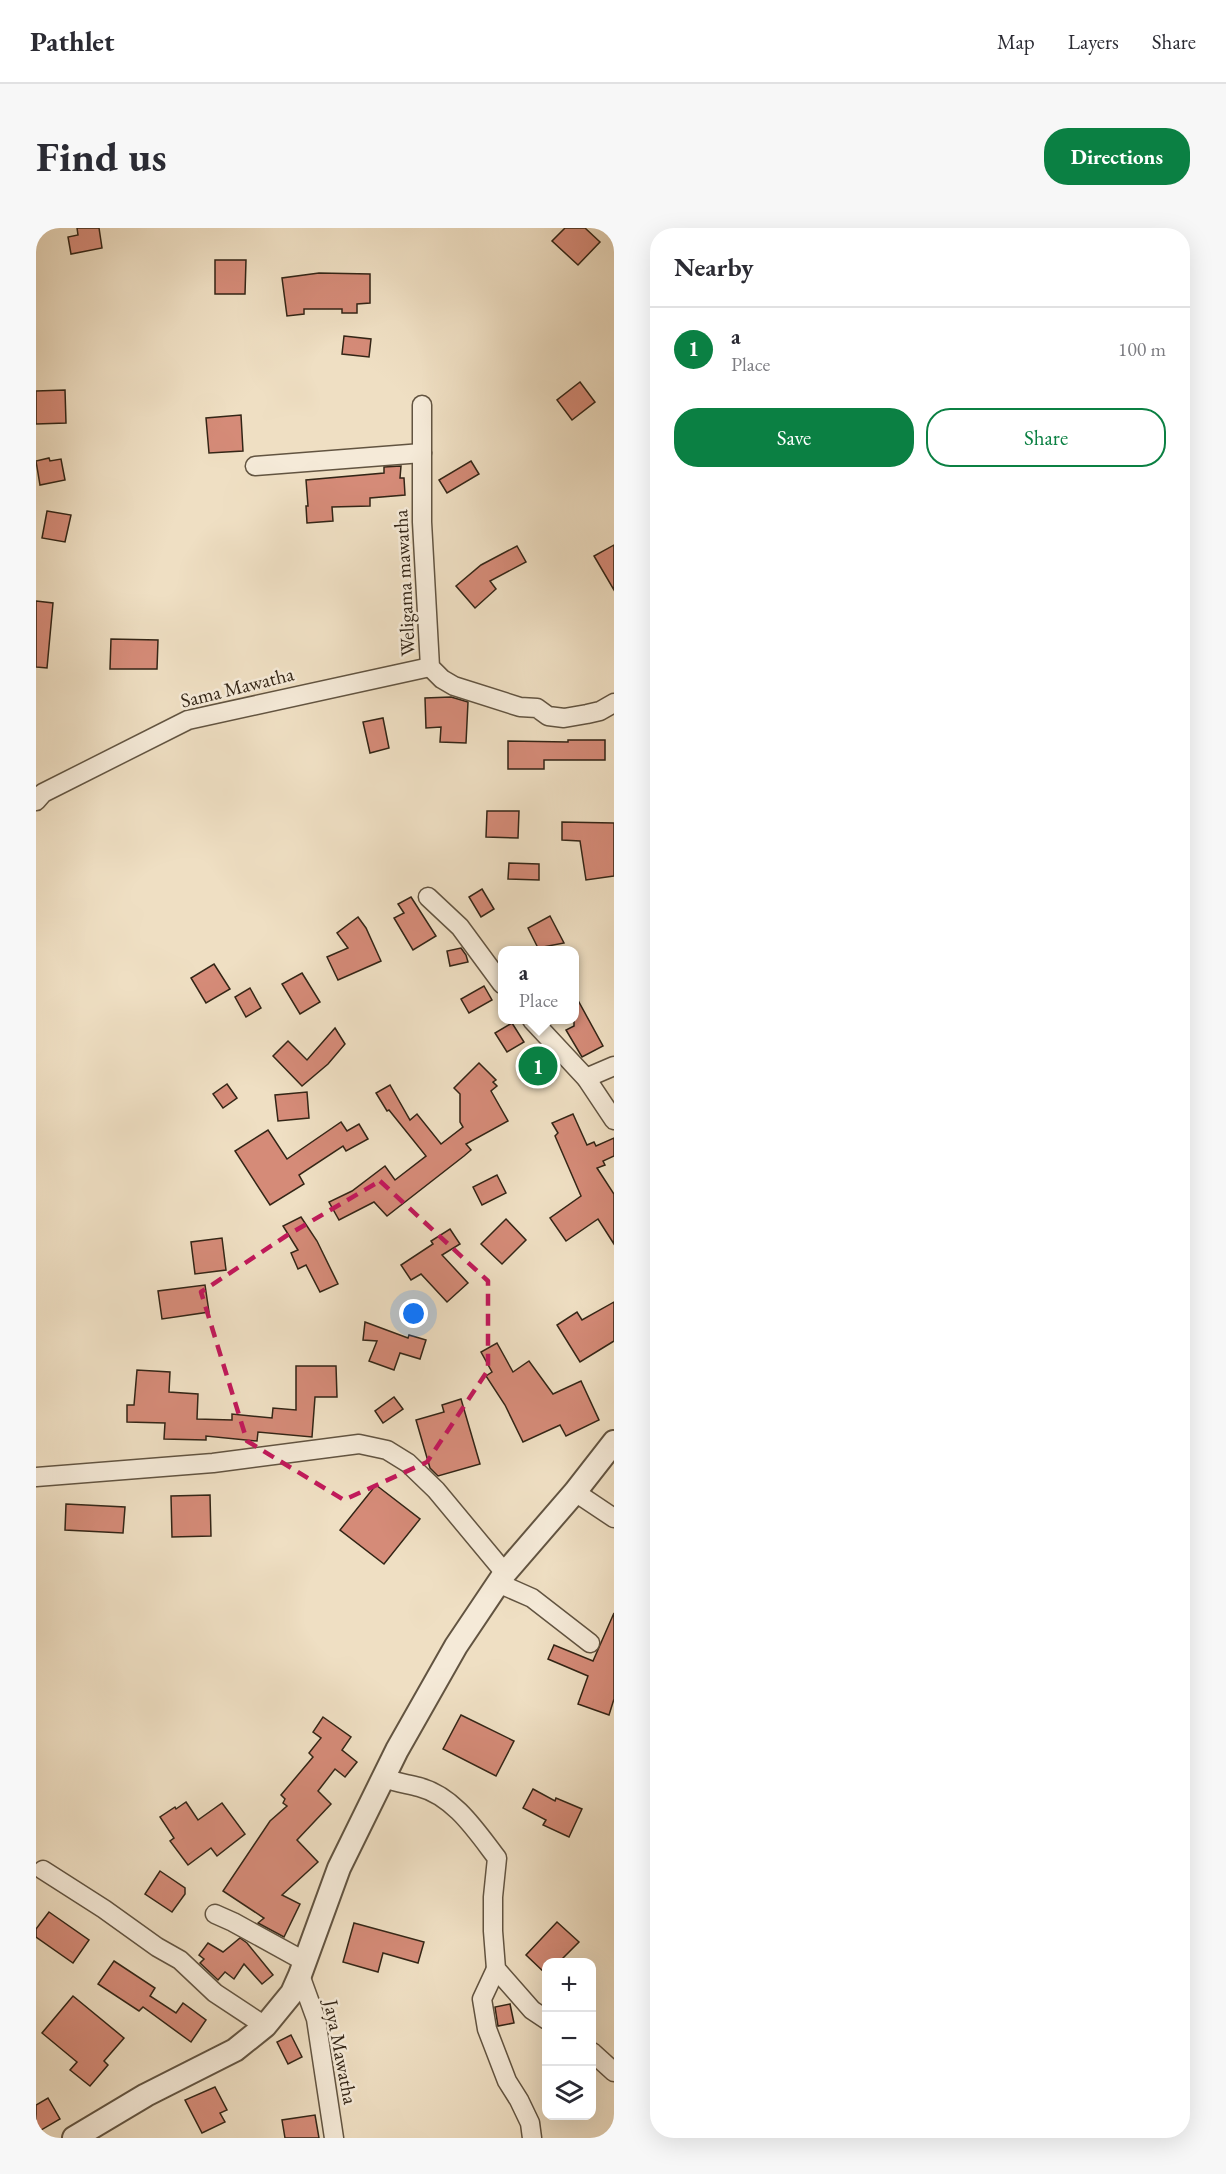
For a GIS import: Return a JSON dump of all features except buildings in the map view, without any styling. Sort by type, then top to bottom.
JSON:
[{"type":"street","name":"Weligama mawatha","points":[[422,405],[422,522],[430,666],[441,679],[453,686],[520,707],[537,708],[548,716],[564,718],[586,714],[600,711],[614,703]]},
{"type":"street","points":[[255,466],[422,453]]},
{"type":"street","name":"Sama Mawatha","points":[[36,801],[43,793],[188,720],[430,666]]},
{"type":"street","points":[[428,897],[460,927],[498,979]]},
{"type":"street","points":[[536,1024],[586,1078],[614,1120]]},
{"type":"street","points":[[586,1078],[614,1066]]},
{"type":"street","points":[[74,2138],[146,2095],[235,2050],[265,2026],[292,1993],[339,1868],[397,1750],[456,1646],[502,1578],[614,1442]]},
{"type":"street","points":[[36,1477],[213,1463],[359,1444],[387,1450],[408,1463],[436,1490],[502,1578],[590,1643]]},
{"type":"street","points":[[575,1492],[614,1518]]},
{"type":"street","points":[[383,1778],[420,1787],[439,1796],[457,1810],[497,1858],[493,1897],[496,1970],[482,1999],[487,2029],[507,2081],[530,2123],[532,2138]]},
{"type":"street","points":[[43,1870],[180,1960],[215,1994],[265,2026]]},
{"type":"street","points":[[215,1914],[233,1922],[302,1968]]},
{"type":"street","name":"Jaya Mawatha","points":[[302,1968],[316,2019],[334,2138]]},
{"type":"street","points":[[496,1970],[532,2010],[542,2016]]},
{"type":"street","points":[[596,2056],[614,2072]]},
{"type":"highlighted area","points":[[380,1181],[488,1281],[488,1370],[427,1462],[344,1500],[247,1441],[201,1292],[286,1236]]},
{"type":"place","name":"a","points":[[538,1066]]}]
